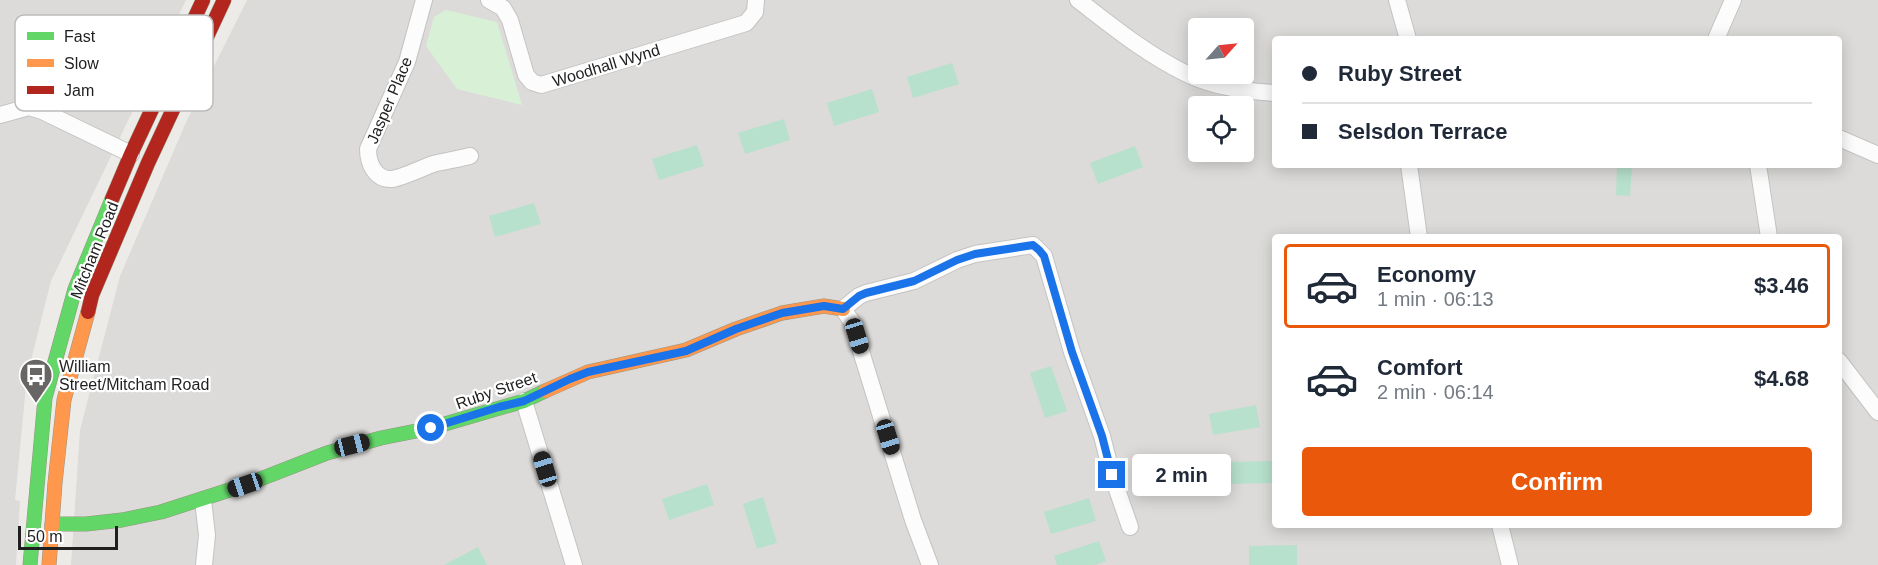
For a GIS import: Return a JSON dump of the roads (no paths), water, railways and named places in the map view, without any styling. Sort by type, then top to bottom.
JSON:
[{"type":"main road","name":"Mitcham Road","points":[[196,15],[203,0]]},
{"type":"main road","name":"Mitcham Road","points":[[213,24],[224,0]]},
{"type":"main road","name":"Mitcham Road","points":[[30,565],[45,398],[75,289],[151,111]]},
{"type":"main road","name":"Mitcham Road","points":[[49,565],[64,400],[92,295],[172,111]]},
{"type":"main road","points":[[131,154],[148,163]]},
{"type":"main road","points":[[75,289],[92,295]]},
{"type":"main road","name":"Ruby Street","points":[[33,523],[86,524],[161,512],[203,500],[336,450],[431,428],[524,401],[588,372],[686,351],[736,329],[782,313],[824,306],[843,309]]},
{"type":"street","name":"Jasper Place","points":[[424,0],[407,62],[368,149],[368,159],[372,169],[380,176],[392,179],[434,164],[470,156]]},
{"type":"street","name":"Woodhall Wynd","points":[[489,0],[502,8],[510,21],[526,75],[532,82],[541,85],[746,22],[755,12],[756,0]]},
{"type":"street","points":[[1078,0],[1153,56],[1187,74],[1214,84],[1241,90],[1272,93]]},
{"type":"street","points":[[1397,0],[1407,36]]},
{"type":"street","points":[[1717,36],[1733,0]]},
{"type":"street","points":[[0,115],[15,110]]},
{"type":"street","points":[[42,111],[131,154]]},
{"type":"street","points":[[1842,139],[1878,155]]},
{"type":"street","points":[[1409,168],[1419,234]]},
{"type":"street","points":[[1758,168],[1768,234]]},
{"type":"street","points":[[930,565],[913,520],[852,322],[843,309],[866,293],[914,281],[975,254],[1033,245],[1044,256],[1072,352],[1102,436],[1112,475],[1130,527]]},
{"type":"street","points":[[1842,365],[1878,412]]},
{"type":"street","points":[[524,401],[574,565]]},
{"type":"street","points":[[203,500],[207,529],[204,565]]},
{"type":"street","points":[[1501,528],[1510,565]]},
{"type":"place","name":"William Street/Mitcham Road","points":[[36,404]]}]
